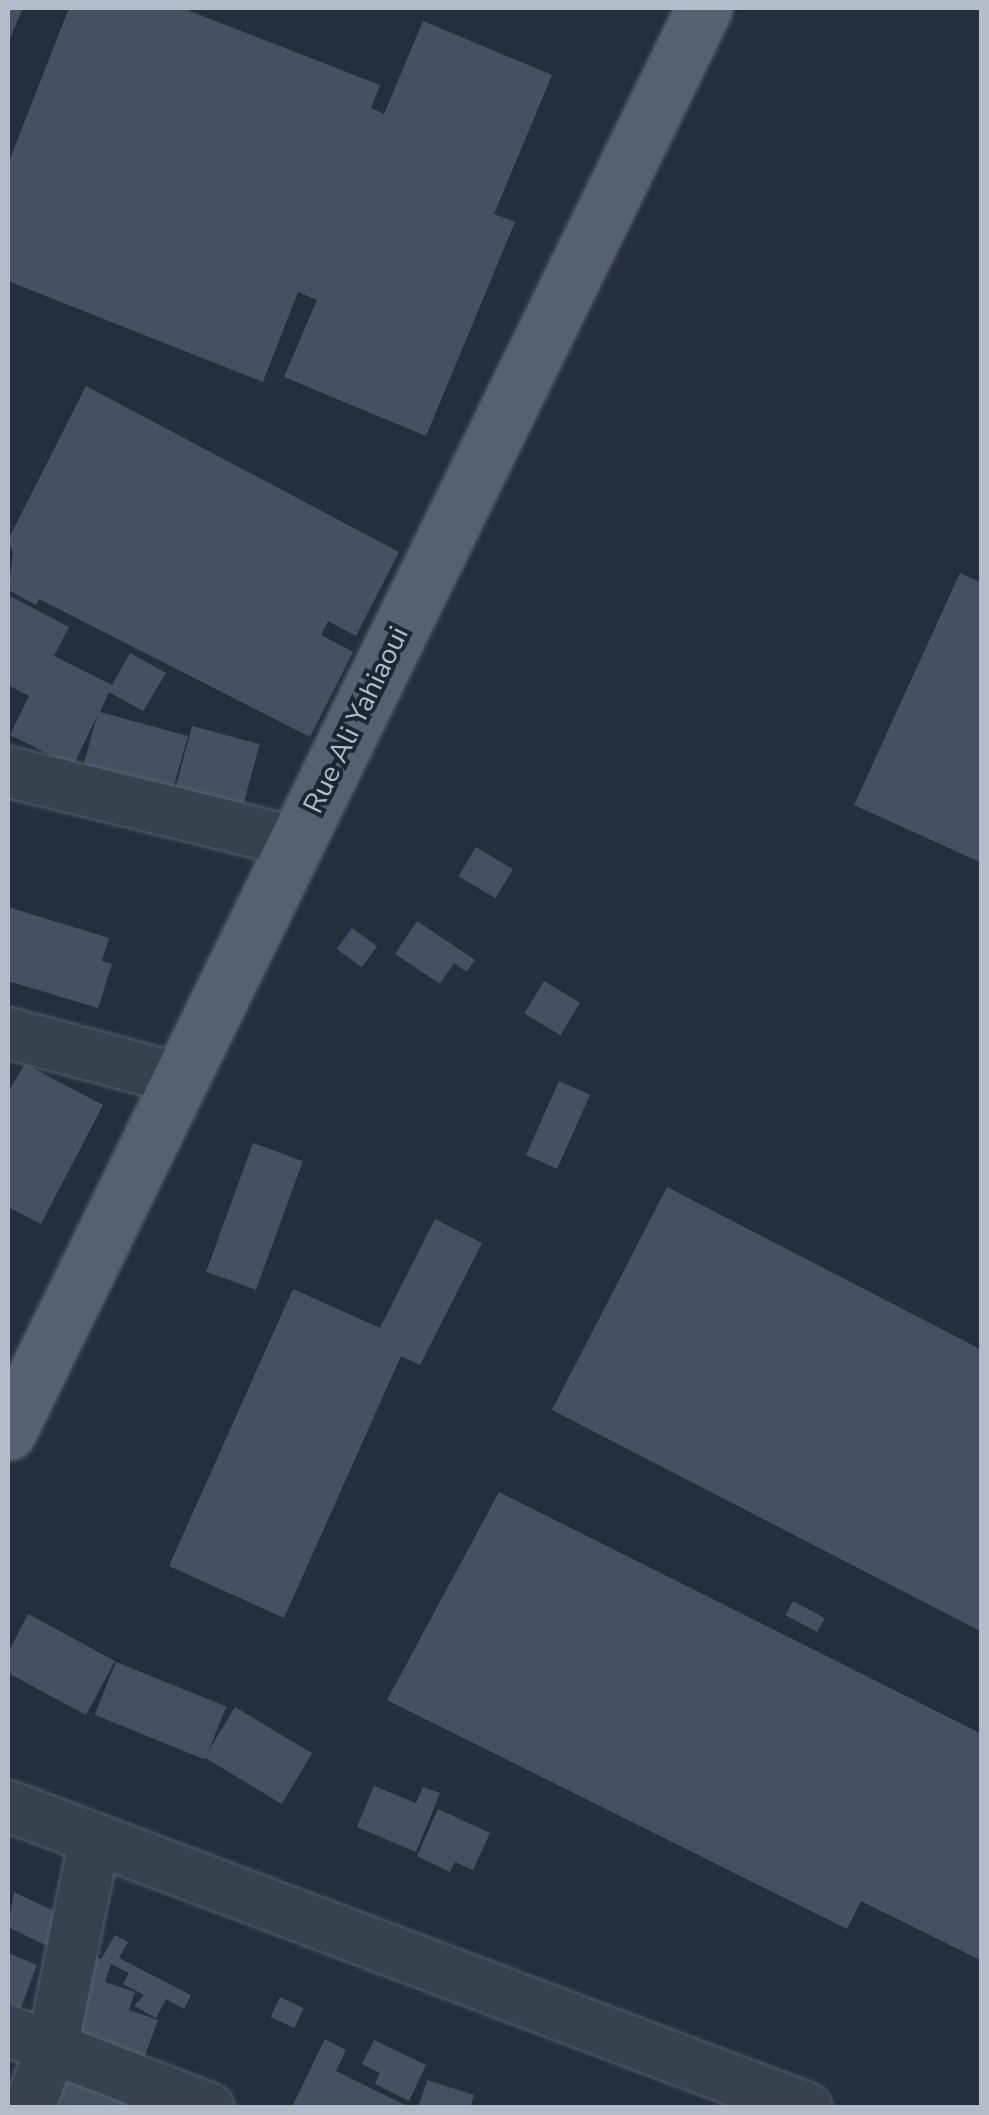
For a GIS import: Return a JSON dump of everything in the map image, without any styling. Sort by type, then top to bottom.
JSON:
[{"type":"main road","name":"Rue Ali Yahiaoui","points":[[8,1432],[704,8]]},
{"type":"street","points":[[8,772],[296,842]]},
{"type":"street","points":[[8,1034],[180,1079]]},
{"type":"street","points":[[8,1806],[807,2108]]},
{"type":"street","points":[[29,2108],[30,2040],[95,1839]]},
{"type":"street","points":[[30,2040],[209,2108]]},
{"type":"building","points":[[8,8],[23,8],[8,43]]},
{"type":"building","points":[[69,8],[182,8],[380,85],[371,108],[384,114],[423,21],[552,75],[494,214],[515,222],[426,436],[284,377],[317,300],[298,292],[263,382],[8,281],[8,164]]},
{"type":"building","points":[[86,386],[399,552],[356,636],[328,621],[321,635],[353,652],[310,737],[39,599],[36,605],[8,590],[13,553],[8,540]]},
{"type":"building","points":[[960,573],[982,583],[982,863],[854,805]]},
{"type":"building","points":[[8,595],[69,627],[54,656],[112,685],[130,653],[166,673],[143,711],[109,692],[100,712],[188,736],[172,792],[83,767],[97,716],[73,766],[10,735],[29,696],[8,685]]},
{"type":"building","points":[[192,726],[260,744],[242,811],[174,793]]},
{"type":"building","points":[[476,847],[513,869],[495,898],[458,876]]},
{"type":"building","points":[[8,907],[109,938],[102,961],[112,964],[98,1008],[8,981]]},
{"type":"building","points":[[417,921],[475,960],[467,972],[454,963],[440,984],[395,954]]},
{"type":"building","points":[[352,928],[377,946],[362,967],[337,949]]},
{"type":"building","points":[[544,981],[580,1003],[560,1035],[524,1014]]},
{"type":"building","points":[[25,1064],[103,1105],[41,1224],[8,1207],[8,1092]]},
{"type":"building","points":[[559,1081],[590,1095],[557,1169],[526,1155]]},
{"type":"building","points":[[253,1143],[303,1161],[256,1290],[206,1272]]},
{"type":"building","points":[[667,1187],[982,1350],[982,1632],[552,1410]]},
{"type":"building","points":[[435,1219],[482,1243],[420,1365],[401,1356],[284,1618],[169,1566],[293,1289],[380,1328]]},
{"type":"building","points":[[499,1492],[982,1734],[982,1961],[861,1901],[847,1929],[387,1700]]},
{"type":"building","points":[[793,1601],[825,1618],[817,1632],[785,1615]]},
{"type":"building","points":[[28,1614],[115,1661],[86,1715],[8,1673],[8,1653]]},
{"type":"building","points":[[116,1662],[226,1707],[205,1759],[95,1715]]},
{"type":"building","points":[[235,1707],[312,1753],[282,1804],[205,1758]]},
{"type":"building","points":[[374,1786],[416,1803],[423,1787],[440,1793],[416,1852],[357,1827]]},
{"type":"building","points":[[438,1809],[490,1833],[473,1870],[455,1862],[450,1872],[417,1856]]},
{"type":"building","points":[[14,1892],[66,1917],[51,1948],[8,1927]]},
{"type":"building","points":[[115,1935],[128,1942],[119,1958],[191,1995],[184,2009],[166,1999],[156,2018],[134,2006],[144,1995],[123,1984],[129,1973],[111,1964],[105,1982],[135,1992],[129,2010],[158,2020],[142,2063],[41,2026],[69,1948],[101,1959]]},
{"type":"building","points":[[8,1953],[37,1965],[21,2008],[8,2003]]},
{"type":"building","points":[[280,1997],[304,2008],[294,2028],[271,2017]]},
{"type":"building","points":[[325,2039],[346,2050],[336,2071],[411,2108],[293,2105]]},
{"type":"building","points":[[374,2040],[426,2065],[409,2101],[375,2084],[380,2073],[362,2064]]},
{"type":"building","points":[[35,2056],[133,2108],[11,2108]]},
{"type":"building","points":[[427,2080],[474,2095],[470,2108],[418,2108]]}]
